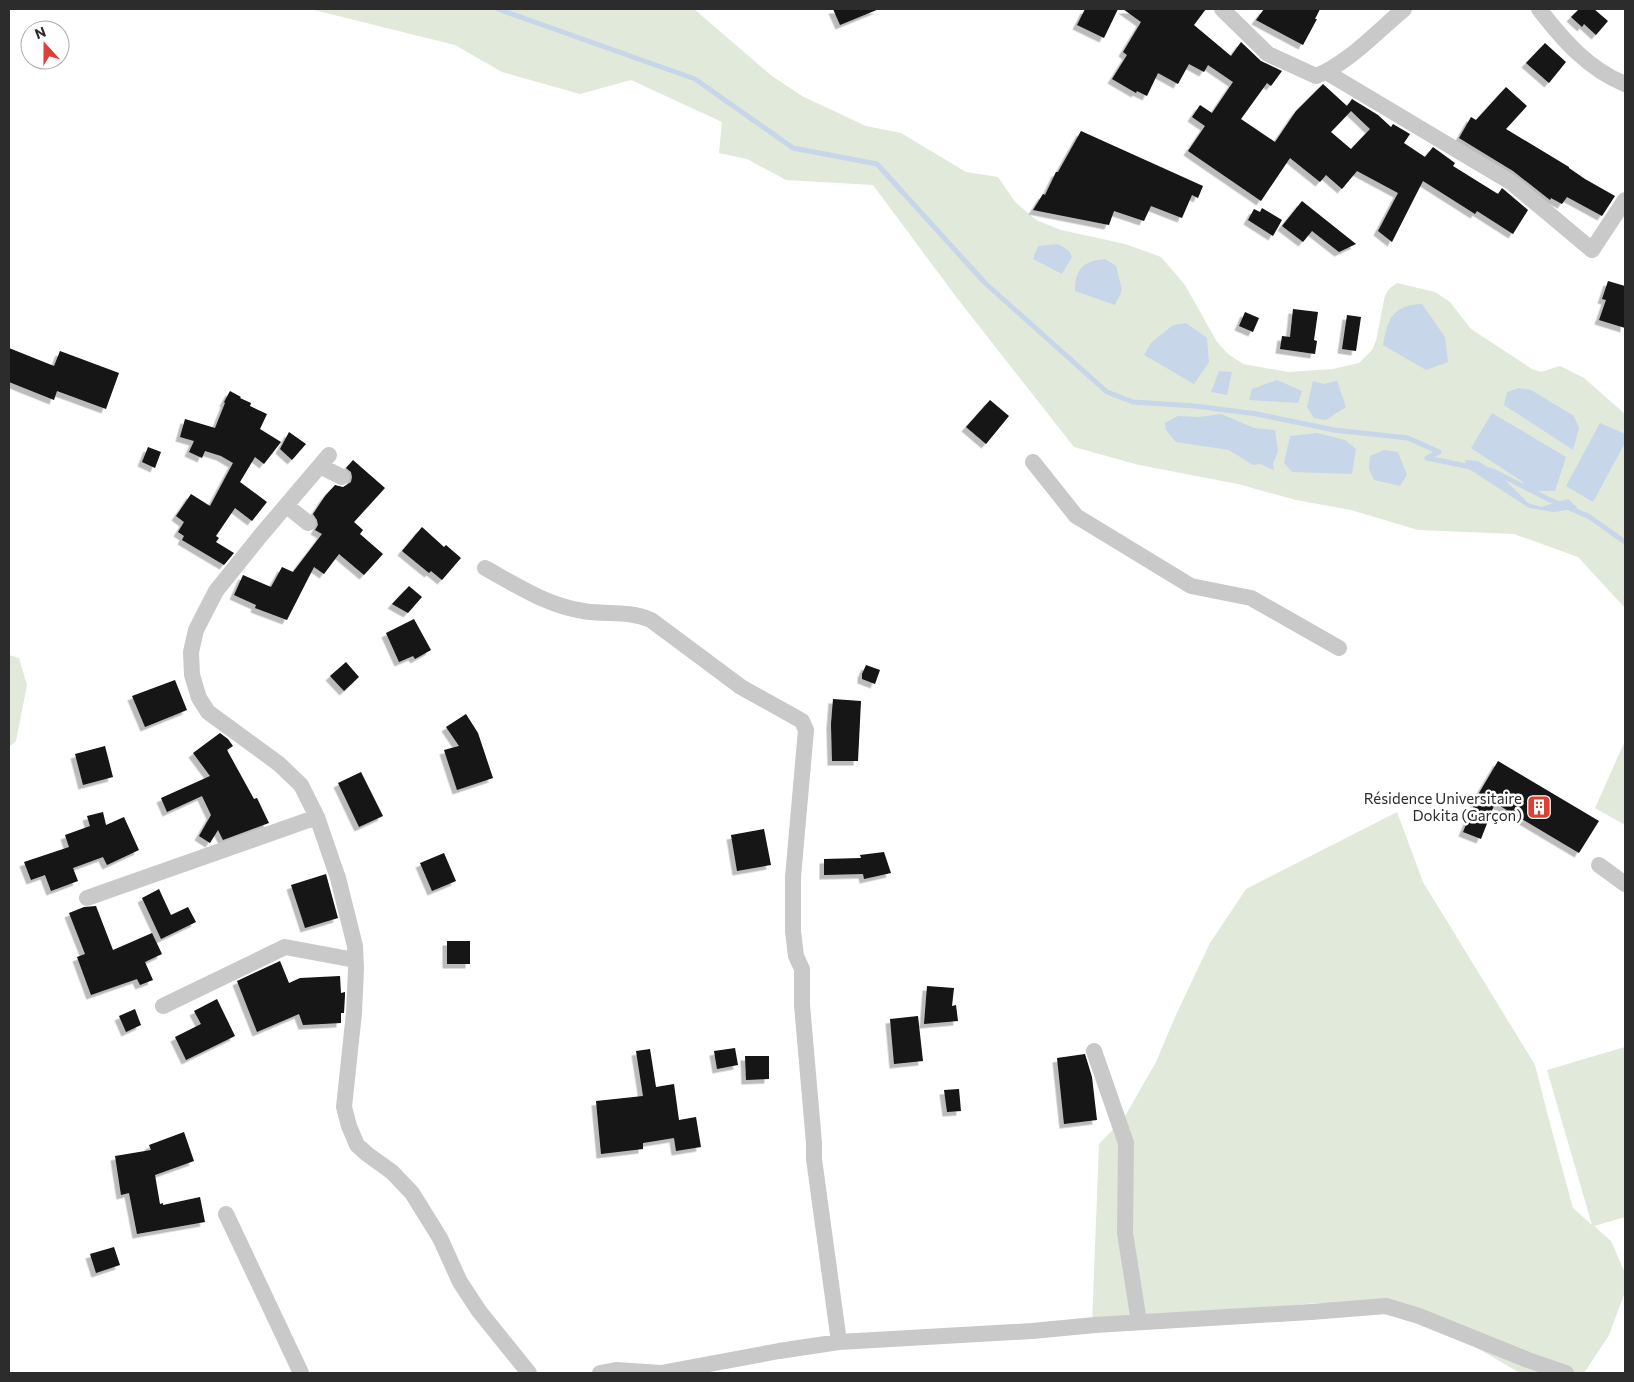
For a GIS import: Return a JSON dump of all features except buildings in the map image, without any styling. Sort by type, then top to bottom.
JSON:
[{"type":"street","points":[[1222,9],[1268,54],[1316,76],[1326,72],[1344,59],[1404,9]]},
{"type":"street","points":[[1539,9],[1556,31],[1582,58],[1613,80],[1625,84]]},
{"type":"street","points":[[1326,72],[1512,184],[1592,250],[1625,200]]},
{"type":"street","points":[[342,477],[324,461],[261,535],[216,592],[196,630],[191,652],[192,675],[198,698],[208,712],[279,764],[300,785],[317,817],[338,878],[356,960],[354,1013],[344,1107],[349,1126],[358,1145],[392,1172],[412,1193],[440,1238],[460,1282],[479,1311],[529,1373]]},
{"type":"street","points":[[1033,462],[1076,516],[1191,586],[1251,598],[1339,648]]},
{"type":"street","points":[[287,506],[308,522]]},
{"type":"street","points":[[485,568],[539,598],[558,606],[584,612],[638,614],[650,620],[741,687],[802,721],[806,730],[793,877],[793,931],[796,956],[802,969],[802,1005],[814,1159],[839,1342]]},
{"type":"street","points":[[87,898],[317,817]]},
{"type":"street","points":[[1599,865],[1625,884]]},
{"type":"street","points":[[163,1006],[285,947],[356,960]]},
{"type":"street","points":[[1094,1051],[1126,1143],[1125,1234],[1139,1322]]},
{"type":"street","points":[[226,1214],[301,1373]]},
{"type":"street","points":[[600,1373],[616,1370],[661,1373],[839,1342],[1032,1331],[1386,1306],[1418,1316],[1528,1360],[1566,1373]]},
{"type":"green space","points":[[310,9],[694,9],[772,76],[802,96],[866,126],[901,133],[966,172],[998,177],[1015,202],[1036,220],[1061,230],[1125,244],[1161,257],[1185,285],[1217,342],[1228,354],[1243,364],[1288,372],[1333,369],[1359,363],[1372,350],[1376,341],[1385,295],[1390,288],[1397,283],[1435,292],[1450,302],[1471,329],[1532,369],[1541,372],[1560,366],[1584,378],[1625,414],[1625,608],[1578,557],[1514,534],[1418,530],[1351,510],[1296,500],[1238,484],[1139,465],[1074,447],[957,298],[873,185],[786,180],[747,159],[719,153],[722,122],[631,80],[580,94],[502,72],[455,45]]},
{"type":"green space","points":[[9,655],[19,658],[27,685],[16,741],[9,747]]},
{"type":"green space","points":[[1625,741],[1625,825],[1595,808]]},
{"type":"green space","points":[[1397,812],[1423,882],[1535,1065],[1573,1208],[1592,1225],[1547,1070],[1625,1047],[1625,1217],[1594,1226],[1611,1241],[1625,1273],[1625,1292],[1609,1335],[1584,1373],[1520,1373],[1439,1326],[1388,1307],[1316,1303],[1092,1325],[1099,1144],[1124,1118],[1156,1062],[1210,943],[1246,889]]},
{"type":"water","points":[[1058,244],[1069,251],[1072,257],[1062,274],[1033,259],[1038,246]]},
{"type":"water","points":[[1105,259],[1116,266],[1122,290],[1115,305],[1075,291],[1075,283],[1082,268],[1091,262]]},
{"type":"water","points":[[1422,304],[1445,337],[1448,362],[1426,370],[1383,345],[1387,328],[1393,315],[1404,307]]},
{"type":"water","points":[[1186,323],[1207,338],[1209,362],[1194,384],[1144,355],[1151,343],[1173,325]]},
{"type":"water","points":[[1219,371],[1232,372],[1227,395],[1211,392]]},
{"type":"water","points":[[1277,380],[1302,391],[1298,403],[1249,400],[1252,389]]},
{"type":"water","points":[[1313,381],[1324,384],[1337,381],[1346,407],[1326,420],[1314,418],[1307,407]]},
{"type":"water","points":[[1519,388],[1531,390],[1574,416],[1579,428],[1573,450],[1504,405],[1507,392]]},
{"type":"water","points":[[1492,413],[1566,457],[1555,491],[1526,491],[1523,482],[1471,448]]},
{"type":"water","points":[[1221,414],[1254,428],[1275,430],[1278,451],[1273,464],[1274,470],[1260,464],[1253,465],[1229,450],[1176,442],[1166,430],[1165,423],[1178,416],[1199,417]]},
{"type":"water","points":[[1600,423],[1625,434],[1625,443],[1593,502],[1566,486]]},
{"type":"water","points":[[1317,433],[1345,440],[1356,449],[1352,474],[1292,472],[1284,463],[1290,436]]},
{"type":"water","points":[[1384,450],[1398,452],[1407,475],[1400,486],[1374,480],[1369,469],[1370,456]]},
{"type":"water","points":[[1465,460],[1478,461],[1501,476],[1528,503],[1541,507],[1568,499],[1578,508],[1554,512],[1529,508],[1466,467]]},
{"type":"waterway","points":[[498,9],[695,79],[793,148],[877,164],[985,283],[1107,392],[1133,402],[1195,406],[1257,414],[1334,430],[1408,438],[1439,452],[1427,458],[1471,467]]},
{"type":"waterway","points":[[1487,470],[1493,471],[1548,499],[1588,516],[1625,542]]},
{"type":"place","name":"Résidence Universitaire Dokita (Garçon)","points":[[1539,807]]}]
